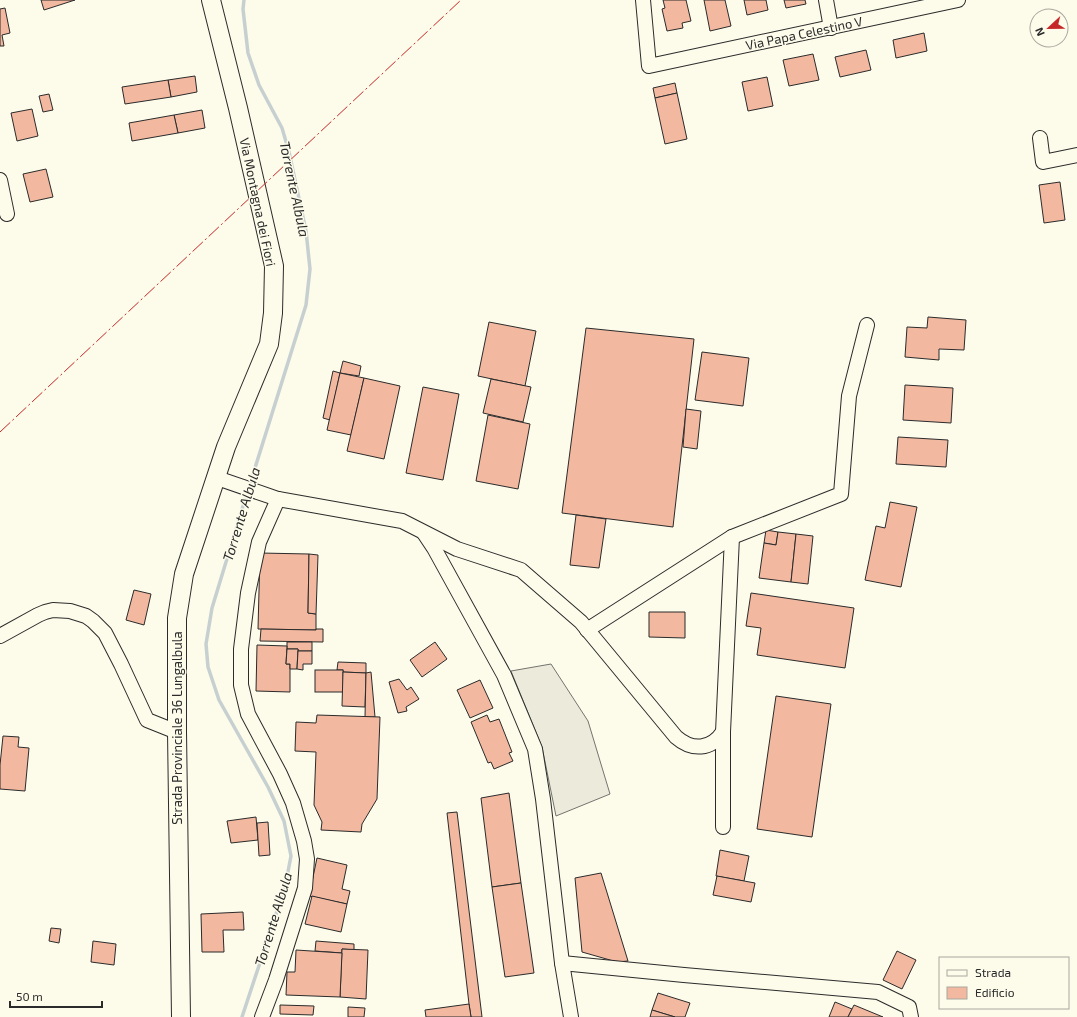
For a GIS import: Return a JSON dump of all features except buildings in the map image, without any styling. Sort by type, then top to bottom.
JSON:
[{"type":"main road","name":"Via Montagna dei Fiori","points":[[211,0],[238,108],[274,266],[273,313],[268,344],[226,447]]},
{"type":"main road","name":"Strada Provinciale 36 Lungalbula","points":[[181,1017],[177,618],[184,574],[223,480],[226,447]]},
{"type":"street","name":"Via Papa Celestino V","points":[[643,0],[649,66],[958,0]]},
{"type":"street","points":[[826,0],[831,28]]},
{"type":"street","points":[[1040,138],[1043,162],[1077,155]]},
{"type":"street","points":[[0,180],[7,214]]},
{"type":"street","points":[[587,630],[732,537],[842,494],[849,396],[867,325]]},
{"type":"street","points":[[223,480],[273,497],[402,521],[457,549],[521,570],[581,622],[676,737],[682,742],[689,745],[709,745],[719,738],[723,732]]},
{"type":"street","points":[[262,1017],[276,980],[304,888],[307,859],[294,803],[248,714],[241,685],[242,649],[248,593],[259,542],[273,497]]},
{"type":"street","points":[[424,532],[504,675],[535,749],[543,799],[562,963],[571,1017]]},
{"type":"street","points":[[723,827],[723,732],[732,537]]},
{"type":"street","points":[[0,636],[45,612],[62,610],[86,616],[93,620],[105,633],[147,720],[177,732]]},
{"type":"street","points":[[562,963],[878,992],[908,1007],[911,1017]]},
{"type":"shaded area","points":[[551,664],[588,721],[610,794],[556,816],[542,747],[511,671]]},
{"type":"waterway","name":"Torrente Albula","points":[[244,0],[243,9],[248,53],[259,85],[282,128],[289,152],[306,231],[310,269],[306,305],[249,487]]},
{"type":"waterway","name":"Torrente Albula","points":[[242,1017],[285,887],[291,856],[284,821],[268,787],[219,700],[208,667],[206,644],[212,608],[247,493]]},
{"type":"power","points":[[0,432],[461,0]]}]
